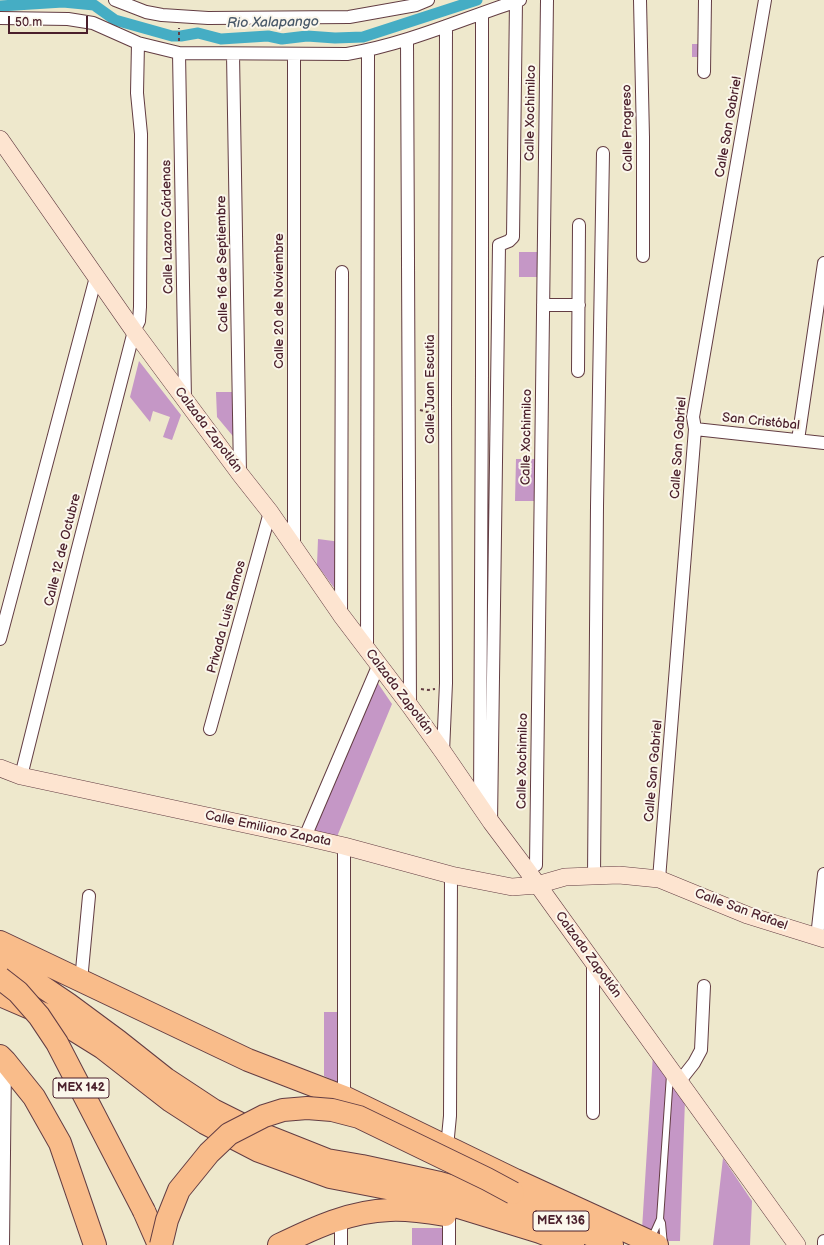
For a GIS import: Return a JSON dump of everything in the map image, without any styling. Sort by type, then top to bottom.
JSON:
[{"type":"highway","points":[[0,942],[248,1060],[344,1097],[651,1244]]},
{"type":"highway","points":[[0,958],[87,1018],[166,1079],[212,1110],[259,1133],[327,1160],[440,1183],[539,1210]]},
{"type":"highway","name":"MEX 142","points":[[0,978],[18,992],[39,1016],[57,1043],[160,1245]]},
{"type":"highway","points":[[0,995],[58,1020],[103,1048],[178,1106],[205,1123],[259,1151],[330,1177],[426,1197]]},
{"type":"highway","name":"MEX 142","points":[[3,1058],[34,1097],[60,1143],[95,1245]]},
{"type":"highway","name":"MEX 136","points":[[160,1245],[167,1220],[179,1190],[209,1153],[229,1134],[264,1116],[284,1110],[307,1108],[332,1110],[359,1117],[513,1193],[579,1238]]},
{"type":"highway","points":[[279,1245],[308,1220],[332,1207],[360,1200],[426,1197]]},
{"type":"highway","name":"MEX 136","points":[[426,1197],[540,1232],[612,1245]]},
{"type":"highway","points":[[279,1245],[341,1218],[389,1210],[414,1210],[449,1216],[478,1224],[534,1245]]},
{"type":"highway","points":[[579,1238],[621,1239],[651,1244]]},
{"type":"street","points":[[115,0],[146,12],[162,15],[208,18],[349,17],[428,0]]},
{"type":"street","name":"Calle Xochimilco","points":[[527,870],[536,865],[547,0]]},
{"type":"street","name":"Calle Progreso","points":[[640,0],[643,137],[643,256]]},
{"type":"street","points":[[704,72],[705,0]]},
{"type":"street","name":"Calle San Gabriel","points":[[659,879],[695,429],[693,417],[766,0]]},
{"type":"street","points":[[0,18],[68,18],[93,23],[138,43],[179,49],[233,54],[347,54],[368,51],[407,40],[518,1],[513,237],[499,245],[491,822]]},
{"type":"street","points":[[480,806],[482,14]]},
{"type":"street","name":"Calle Juan Escutia","points":[[443,752],[446,683],[446,26]]},
{"type":"street","points":[[407,40],[410,706]]},
{"type":"street","name":"Calle 12 de Octubre","points":[[22,776],[79,544],[134,331],[139,321],[141,134],[137,93],[138,43]]},
{"type":"street","name":"Calle Lazaro Cárdenas","points":[[179,49],[185,400]]},
{"type":"street","points":[[367,649],[368,51]]},
{"type":"street","name":"Calle 16 de Septiembre","points":[[233,54],[240,474]]},
{"type":"street","name":"Calle 20 de Noviembre","points":[[294,54],[294,547]]},
{"type":"street","name":"Calzada Zapotlán","points":[[0,139],[134,331],[270,512],[341,615],[410,706],[491,822],[797,1245]]},
{"type":"street","points":[[594,876],[599,374],[603,153]]},
{"type":"street","points":[[578,371],[579,225]]},
{"type":"street","points":[[798,440],[824,263]]},
{"type":"street","points":[[341,615],[342,272]]},
{"type":"street","points":[[0,639],[96,277]]},
{"type":"street","points":[[543,305],[578,305]]},
{"type":"street","name":"San Cristóbal","points":[[695,429],[824,443]]},
{"type":"street","name":"Privada Luis Ramos","points":[[210,729],[270,512]]},
{"type":"street","points":[[305,837],[379,664]]},
{"type":"street","name":"Calle Emiliano Zapata","points":[[0,768],[22,776],[305,837],[451,875],[512,887],[537,885],[565,877],[594,876]]},
{"type":"street","points":[[344,846],[344,1097]]},
{"type":"street","points":[[821,938],[824,874]]},
{"type":"street","points":[[447,1147],[450,1116],[451,875]]},
{"type":"street","name":"Calle San Rafael","points":[[594,876],[619,875],[659,879],[747,915],[821,938]]},
{"type":"street","points":[[81,981],[90,896]]},
{"type":"street","points":[[593,962],[593,1113]]},
{"type":"street","points":[[675,1075],[694,1063],[701,1050],[704,986]]},
{"type":"street","points":[[3,1058],[4,1245]]},
{"type":"street","points":[[449,1216],[449,1245]]},
{"type":"street","points":[[341,1218],[341,1245]]},
{"type":"lane","points":[[651,1244],[651,1237],[660,1218],[675,1075]]},
{"type":"lane","points":[[651,1244],[662,1223],[660,1218]]},
{"type":"path","points":[[179,24],[179,49]]},
{"type":"path","points":[[409,401],[414,409],[427,412],[438,411],[445,398]]},
{"type":"path","points":[[410,683],[418,689],[428,690],[439,688],[446,683]]},
{"type":"building","points":[[692,44],[698,44],[698,57],[692,57]]},
{"type":"building","points":[[519,252],[540,252],[539,277],[519,277]]},
{"type":"building","points":[[139,361],[181,415],[172,440],[163,437],[170,417],[153,411],[150,422],[130,397]]},
{"type":"building","points":[[216,392],[236,392],[237,441],[217,417]]},
{"type":"building","points":[[516,459],[536,459],[535,501],[515,501]]},
{"type":"building","points":[[318,539],[341,542],[341,597],[317,565]]},
{"type":"building","points":[[375,679],[392,704],[336,839],[313,832]]},
{"type":"building","points":[[324,1012],[340,1012],[339,1083],[324,1076]]},
{"type":"building","points":[[653,1054],[685,1100],[680,1241],[669,1241],[652,1230],[642,1229]]},
{"type":"building","points":[[723,1158],[752,1201],[750,1245],[713,1245]]},
{"type":"building","points":[[412,1228],[444,1228],[444,1245],[412,1245]]},
{"type":"waterway","name":"Rio Xalapango","points":[[0,6],[63,2],[94,5],[115,20],[172,36],[198,33],[221,39],[268,36],[282,39],[307,36],[335,38],[363,37],[477,0]]}]
